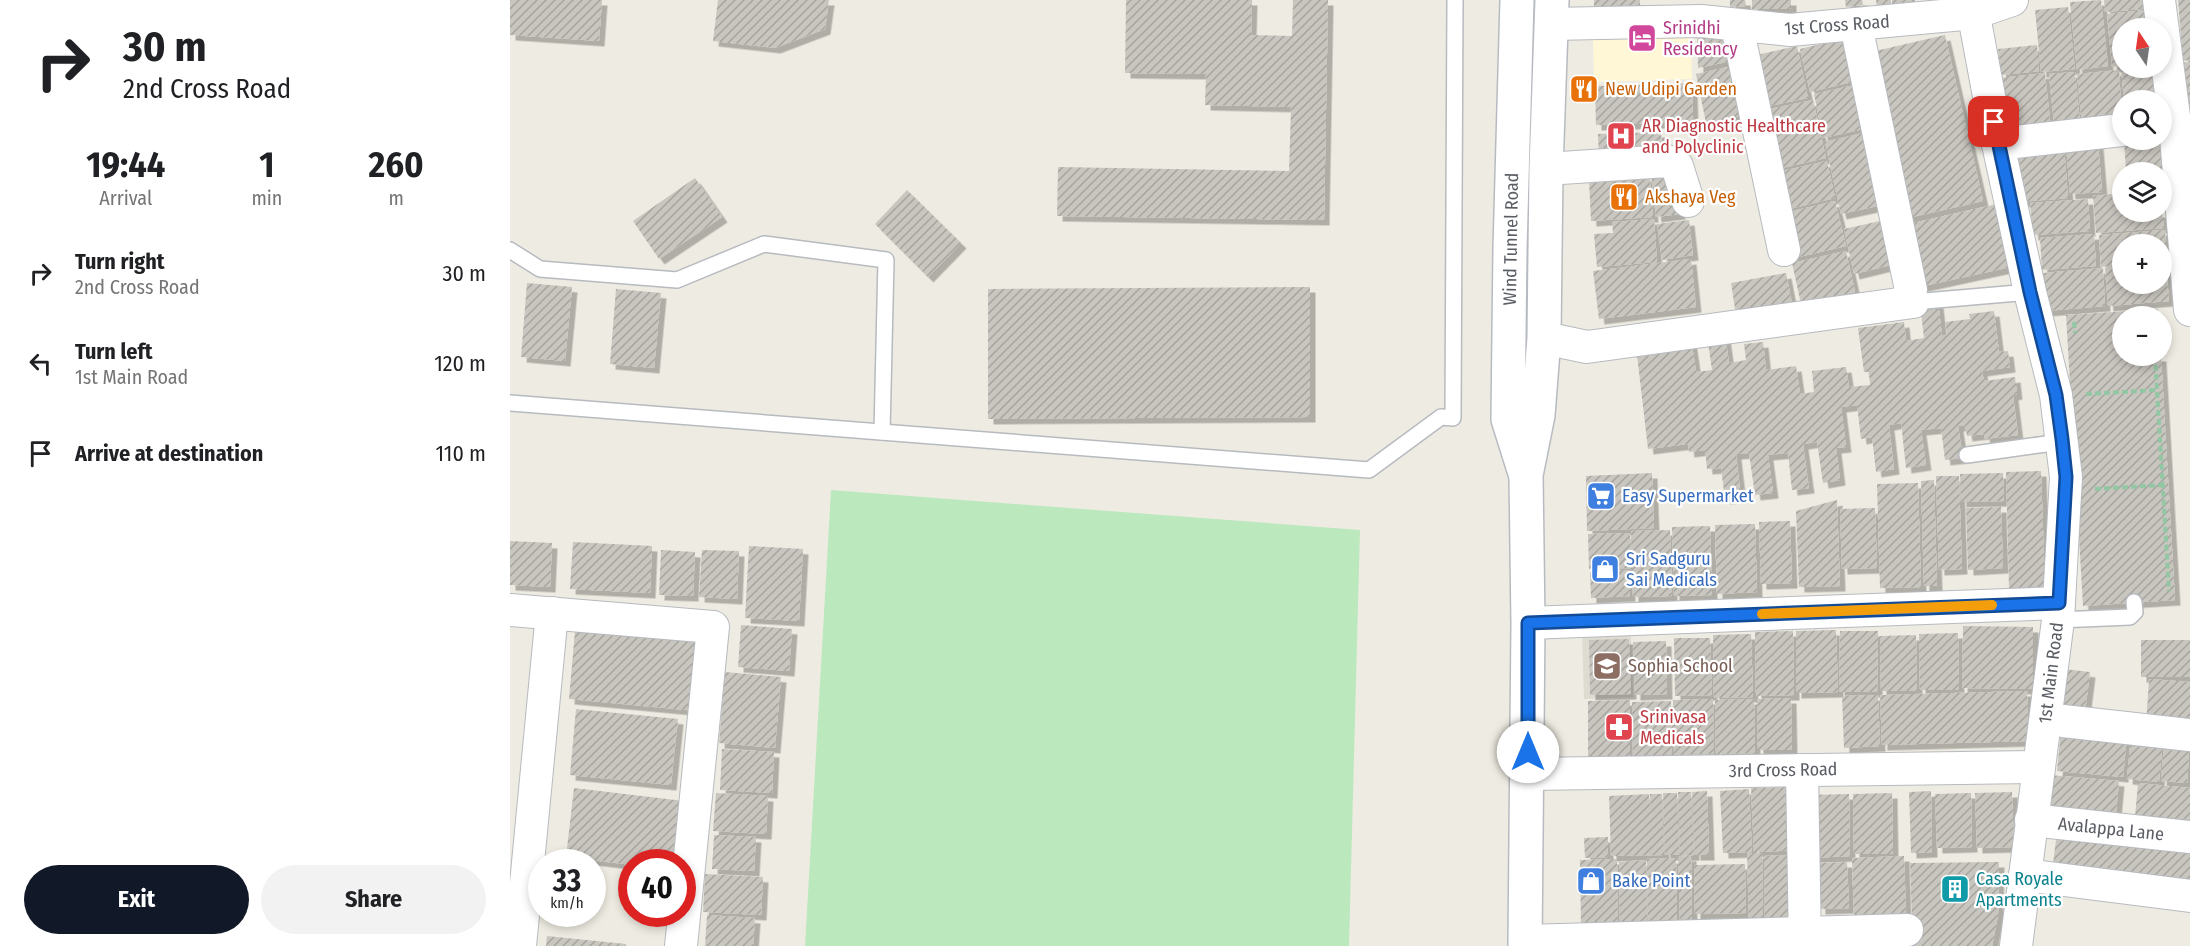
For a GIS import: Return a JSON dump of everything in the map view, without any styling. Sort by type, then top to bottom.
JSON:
[{"type":"street","name":"Wind Tunnel Road","points":[[1517,0],[1508,419],[1526,475]]},
{"type":"street","name":"1st Cross Road","points":[[1552,12],[1701,21],[1790,30],[1856,25],[2012,0]]},
{"type":"street","points":[[2159,0],[2165,90]]},
{"type":"street","name":"1st Main Road","points":[[1972,6],[1998,144],[2030,292],[2056,395],[2066,477],[2058,611],[2016,946]]},
{"type":"street","name":"Wind Tunnel Road","points":[[1525,943],[1528,774],[1526,475],[1538,415],[1544,338],[1546,169],[1552,12]]},
{"type":"street","points":[[1544,338],[1587,347],[1912,296],[1856,25]]},
{"type":"street","points":[[1737,26],[1784,250]]},
{"type":"street","points":[[1998,144],[2112,131]]},
{"type":"street","points":[[2171,150],[2190,310]]},
{"type":"street","points":[[1546,169],[1667,161],[1677,166],[1688,201]]},
{"type":"street","points":[[510,610],[713,627],[681,946]]},
{"type":"street","points":[[1528,623],[2058,611]]},
{"type":"street","points":[[520,946],[552,613]]},
{"type":"street","points":[[2063,721],[2190,735]]},
{"type":"street","name":"3rd Cross Road","points":[[1528,774],[2039,767]]},
{"type":"street","points":[[1802,770],[1805,939]]},
{"type":"street","name":"Avalappa Lane","points":[[2031,820],[2190,837]]},
{"type":"street","points":[[2025,875],[2190,896]]},
{"type":"street","points":[[1525,943],[1805,939],[1907,930]]},
{"type":"lane","points":[[510,403],[1369,470],[1441,417],[1453,418],[1455,0]]},
{"type":"lane","points":[[510,250],[540,269],[677,280],[764,244],[886,260],[882,432]]},
{"type":"lane","points":[[1912,296],[2030,292]]},
{"type":"lane","points":[[1967,455],[2046,444],[2062,439]]},
{"type":"lane","points":[[2058,611],[2130,617],[2135,612],[2134,602]]},
{"type":"path","points":[[2156,366],[2169,591]]},
{"type":"path","points":[[2078,394],[2157,390]]},
{"type":"path","points":[[2084,489],[2163,485]]},
{"type":"shaded area","points":[[1691,33],[1692,79],[1594,82],[1593,37]]},
{"type":"shaded area","name":"Sophia School","points":[[1631,633],[1633,697],[1584,699],[1582,634]]},
{"type":"green space","points":[[831,490],[1360,530],[1349,946],[805,946]]},
{"type":"building","points":[[510,0],[602,0],[599,41],[510,35]]},
{"type":"building","points":[[718,0],[829,0],[825,29],[775,48],[713,41]]},
{"type":"building","points":[[1126,0],[1252,0],[1251,35],[1292,36],[1293,0],[1328,0],[1324,220],[1057,216],[1058,167],[1289,171],[1291,107],[1205,105],[1206,74],[1125,73]]},
{"type":"building","points":[[1594,0],[1640,0],[1640,8],[1594,9]]},
{"type":"building","points":[[1730,0],[1745,0],[1746,6],[1730,7]]},
{"type":"building","points":[[1752,0],[1791,0],[1791,9],[1752,9]]},
{"type":"building","points":[[1845,0],[1862,0],[1863,5],[1846,7]]},
{"type":"building","points":[[1876,0],[1891,0],[1891,6],[1877,7]]},
{"type":"building","points":[[1892,0],[1915,0],[1915,3],[1892,5]]},
{"type":"building","points":[[2101,0],[2108,66],[2077,70],[2070,2]]},
{"type":"building","points":[[2104,0],[2152,0],[2153,8],[2105,12]]},
{"type":"building","points":[[2178,0],[2190,0],[2190,60],[2183,61]]},
{"type":"building","points":[[2068,7],[2075,69],[2041,72],[2035,10]]},
{"type":"building","points":[[2147,10],[2148,18],[2112,18],[2112,67],[2107,14]]},
{"type":"building","points":[[1697,31],[1731,31],[1736,60],[1698,68]]},
{"type":"building","points":[[1945,35],[1983,201],[1908,218],[1871,52]]},
{"type":"building","points":[[1851,37],[1860,80],[1810,92],[1800,49]]},
{"type":"building","points":[[2037,45],[2039,71],[2001,75],[1998,49]]},
{"type":"building","points":[[1797,46],[1808,98],[1759,108],[1748,57]]},
{"type":"building","points":[[2190,62],[2190,108],[2182,108],[2179,63]]},
{"type":"building","points":[[1737,65],[1746,115],[1706,123],[1696,74]]},
{"type":"building","points":[[2112,71],[2112,78],[2119,78],[2120,90],[2112,90],[2112,122],[2082,125],[2077,74]]},
{"type":"building","points":[[2075,72],[2080,122],[2054,124],[2049,74]]},
{"type":"building","points":[[2045,73],[2051,130],[2005,134],[2000,78]]},
{"type":"building","points":[[2122,78],[2155,78],[2156,90],[2123,90]]},
{"type":"building","points":[[1692,83],[1693,122],[1596,125],[1595,86]]},
{"type":"building","points":[[1859,84],[1868,128],[1823,138],[1814,94]]},
{"type":"building","points":[[1813,100],[1826,158],[1773,170],[1760,111]]},
{"type":"building","points":[[1871,131],[1887,204],[1841,214],[1825,142]]},
{"type":"building","points":[[1661,132],[1662,157],[1599,159],[1598,134]]},
{"type":"building","points":[[2098,142],[2102,192],[2070,194],[2066,144]]},
{"type":"building","points":[[2064,146],[2068,198],[2018,202],[2014,150]]},
{"type":"building","points":[[2125,150],[2162,150],[2163,162],[2125,162]]},
{"type":"building","points":[[1827,161],[1835,198],[1781,211],[1773,173]]},
{"type":"building","points":[[1676,172],[1680,214],[1656,217],[1651,175]]},
{"type":"building","points":[[1650,176],[1653,217],[1591,221],[1589,180]]},
{"type":"building","points":[[695,178],[722,217],[659,259],[633,221]]},
{"type":"building","points":[[907,190],[961,243],[928,277],[875,224]]},
{"type":"building","points":[[2112,194],[2112,222],[2163,222],[2164,228],[2096,233],[2093,196]]},
{"type":"building","points":[[2088,199],[2090,231],[2033,235],[2030,203]]},
{"type":"building","points":[[1835,201],[1846,246],[1790,259],[1780,214]]},
{"type":"building","points":[[1997,204],[2011,267],[1914,288],[1900,226]]},
{"type":"building","points":[[1654,219],[1657,262],[1597,267],[1594,234],[1613,233],[1612,222]]},
{"type":"building","points":[[1889,219],[1899,263],[1854,274],[1844,229]]},
{"type":"building","points":[[1689,220],[1693,255],[1662,260],[1657,224]]},
{"type":"building","points":[[2165,230],[2165,234],[2112,234]]},
{"type":"building","points":[[2094,234],[2096,266],[2042,270],[2040,238]]},
{"type":"building","points":[[2112,234],[2112,266],[2101,267],[2099,235]]},
{"type":"building","points":[[1846,251],[1855,292],[1801,304],[1792,263]]},
{"type":"building","points":[[1691,259],[1696,307],[1599,319],[1593,271]]},
{"type":"building","points":[[2103,268],[2105,306],[2046,311],[2043,273]]},
{"type":"building","points":[[2105,268],[2112,268],[2112,294],[2168,294],[2169,301],[2108,306]]},
{"type":"building","points":[[1786,273],[1792,304],[1736,315],[1731,283]]},
{"type":"building","points":[[527,283],[572,287],[565,361],[521,357]]},
{"type":"building","points":[[1310,287],[1310,417],[988,419],[988,289]]},
{"type":"building","points":[[616,289],[661,293],[654,368],[610,364]]},
{"type":"building","points":[[1938,302],[1942,336],[1947,335],[1945,322],[1970,319],[1969,314],[1994,311],[1999,352],[2008,351],[2010,367],[1982,371],[1984,381],[2015,377],[2017,394],[2013,395],[2018,435],[1985,439],[1984,434],[1967,436],[1965,425],[1958,426],[1963,458],[1945,460],[1941,428],[1921,430],[1926,465],[1906,468],[1901,423],[1889,425],[1894,469],[1876,472],[1872,437],[1861,439],[1857,405],[1841,407],[1846,447],[1836,448],[1840,480],[1823,483],[1817,442],[1803,444],[1809,488],[1792,490],[1788,453],[1768,455],[1773,493],[1755,495],[1749,453],[1736,454],[1741,497],[1725,499],[1721,468],[1707,469],[1705,450],[1689,452],[1688,444],[1648,449],[1637,355],[1691,338],[1696,372],[1712,370],[1707,336],[1725,334],[1729,363],[1746,360],[1744,344],[1763,342],[1766,370],[1796,366],[1800,394],[1814,392],[1812,371],[1846,367],[1849,387],[1870,385],[1869,372],[1864,372],[1858,328],[1904,322],[1906,341],[1924,338],[1920,304]]},
{"type":"building","points":[[2112,312],[2112,366],[2162,366],[2175,600],[2083,606],[2066,315]]},
{"type":"building","points":[[2041,471],[2045,588],[2009,589],[2006,472]]},
{"type":"building","points":[[1652,473],[1654,528],[1587,531],[1586,476]]},
{"type":"building","points":[[2003,473],[2004,501],[1961,502],[1960,474]]},
{"type":"building","points":[[1936,476],[1959,476],[1962,569],[1939,570]]},
{"type":"building","points":[[1934,480],[1937,586],[1924,586],[1921,481]]},
{"type":"building","points":[[1918,483],[1921,587],[1880,588],[1877,484]]},
{"type":"building","points":[[1837,500],[1840,586],[1799,587],[1796,511]]},
{"type":"building","points":[[2001,507],[2003,568],[1968,570],[1966,508]]},
{"type":"building","points":[[1875,508],[1877,568],[1842,569],[1840,509]]},
{"type":"building","points":[[1790,521],[1792,583],[1761,584],[1759,522]]},
{"type":"building","points":[[1755,524],[1757,592],[1717,594],[1715,525]]},
{"type":"building","points":[[1710,526],[1712,595],[1674,596],[1672,527]]},
{"type":"building","points":[[1670,530],[1672,596],[1633,597],[1632,568],[1589,569],[1588,534],[1630,533],[1632,565],[1631,531]]},
{"type":"building","points":[[510,541],[552,543],[550,587],[510,585]]},
{"type":"building","points":[[573,542],[652,546],[650,593],[570,589]]},
{"type":"building","points":[[749,546],[803,549],[799,621],[745,618]]},
{"type":"building","points":[[661,550],[695,552],[693,596],[659,595]]},
{"type":"building","points":[[702,550],[739,551],[737,599],[699,597]]},
{"type":"building","points":[[1629,570],[1630,596],[1591,598],[1590,572]]},
{"type":"building","points":[[741,625],[792,629],[789,671],[738,667]]},
{"type":"building","points":[[1963,626],[2033,627],[2033,689],[1962,688]]},
{"type":"building","points":[[1836,630],[1838,692],[1796,693],[1796,631]]},
{"type":"building","points":[[575,631],[704,643],[697,711],[569,699]]},
{"type":"building","points":[[1793,631],[1794,695],[1756,696],[1755,632]]},
{"type":"building","points":[[1840,631],[1878,631],[1877,692],[1839,692]]},
{"type":"building","points":[[1958,633],[1959,690],[1920,690],[1919,634]]},
{"type":"building","points":[[1751,634],[1753,697],[1714,698],[1713,635]]},
{"type":"building","points":[[1916,635],[1917,691],[1881,691],[1880,636]]},
{"type":"building","points":[[1674,638],[1710,638],[1712,695],[1675,696]]},
{"type":"building","name":"Sophia School","points":[[1629,639],[1631,694],[1590,695],[1589,640]]},
{"type":"building","points":[[2141,640],[2190,640],[2190,677],[2141,677]]},
{"type":"building","points":[[1666,641],[1667,694],[1635,695],[1633,642]]},
{"type":"building","points":[[2063,669],[2090,672],[2084,720],[2056,716]]},
{"type":"building","points":[[725,672],[781,677],[775,748],[719,743]]},
{"type":"building","points":[[2149,679],[2190,682],[2190,729],[2146,726]]},
{"type":"building","points":[[2027,691],[2029,741],[1882,745],[1880,695]]},
{"type":"building","points":[[1878,695],[1880,746],[1844,748],[1842,696]]},
{"type":"building","points":[[1791,698],[1792,750],[1758,750],[1757,699]]},
{"type":"building","points":[[1713,699],[1714,754],[1674,755],[1673,700]]},
{"type":"building","points":[[1754,699],[1755,753],[1716,754],[1715,700]]},
{"type":"building","points":[[1630,700],[1630,756],[1588,757],[1588,701]]},
{"type":"building","points":[[1671,701],[1672,756],[1633,757],[1632,702]]},
{"type":"building","points":[[576,709],[678,719],[671,785],[570,775]]},
{"type":"building","points":[[2061,730],[2127,736],[2123,777],[2057,771]]},
{"type":"building","points":[[2165,736],[2190,738],[2187,783],[2161,781]]},
{"type":"building","points":[[2131,737],[2163,739],[2159,782],[2127,779]]},
{"type":"building","points":[[722,749],[774,752],[772,793],[720,790]]},
{"type":"building","points":[[2050,775],[2119,781],[2116,812],[2047,806]]},
{"type":"building","points":[[2138,783],[2190,788],[2190,822],[2135,817]]},
{"type":"building","points":[[1799,787],[1801,850],[1754,852],[1751,788]]},
{"type":"building","points":[[574,788],[684,801],[678,849],[618,849],[618,863],[606,862],[606,849],[567,849]]},
{"type":"building","points":[[1749,789],[1752,852],[1723,853],[1720,791]]},
{"type":"building","points":[[1707,791],[1709,855],[1695,855],[1692,792]]},
{"type":"building","points":[[1931,791],[1932,852],[1911,853],[1909,792]]},
{"type":"building","points":[[1678,792],[1691,792],[1694,855],[1680,856]]},
{"type":"building","points":[[2012,792],[2014,847],[1977,848],[1975,793]]},
{"type":"building","points":[[716,793],[768,796],[766,834],[713,831]]},
{"type":"building","points":[[1663,793],[1677,793],[1679,855],[1665,855]]},
{"type":"building","points":[[1892,793],[1893,854],[1854,854],[1853,794]]},
{"type":"building","points":[[1971,793],[1972,847],[1937,848],[1935,794]]},
{"type":"building","points":[[1649,794],[1651,820],[1650,794],[1662,794],[1664,855],[1611,856],[1609,796]]},
{"type":"building","points":[[1849,794],[1850,856],[1810,858],[1808,795]]},
{"type":"building","points":[[2057,832],[2190,846],[2190,887],[2052,872]]},
{"type":"building","points":[[714,835],[756,837],[754,871],[712,869]]},
{"type":"building","points":[[1608,837],[1608,857],[1585,858],[1584,838]]},
{"type":"building","points":[[1747,853],[1762,853],[1763,920],[1749,920]]},
{"type":"building","points":[[1799,855],[1801,918],[1765,919],[1764,856]]},
{"type":"building","points":[[1691,856],[1692,922],[1680,922],[1678,857]]},
{"type":"building","points":[[1904,856],[1906,913],[1854,915],[1852,858]]},
{"type":"building","points":[[1676,858],[1677,923],[1648,924],[1647,859]]},
{"type":"building","points":[[1617,859],[1618,926],[1581,927],[1580,860]]},
{"type":"building","points":[[1646,860],[1647,924],[1620,925],[1619,862]]},
{"type":"building","points":[[1847,862],[1849,908],[1820,909],[1819,863]]},
{"type":"building","name":"Casa Royale Apartments","points":[[1999,862],[1998,915],[1992,946],[1913,946],[1910,863]]},
{"type":"building","points":[[1745,864],[1746,913],[1695,914],[1694,865]]},
{"type":"building","points":[[705,874],[763,877],[761,915],[703,912]]},
{"type":"building","points":[[707,915],[755,918],[753,946],[705,946]]},
{"type":"building","points":[[547,936],[626,944],[626,946],[546,946]]},
{"type":"slow traffic","points":[[1762,614],[1992,605]]},
{"type":"place","name":"Srinidhi Residency","points":[[1642,38]]},
{"type":"place","name":"New Udipi Garden","points":[[1584,89]]},
{"type":"place","name":"AR Diagnostic Healthcare and Polyclinic","points":[[1621,136]]},
{"type":"place","name":"Akshaya Veg","points":[[1624,197]]},
{"type":"place","name":"Easy Supermarket","points":[[1601,496]]},
{"type":"place","name":"Sri Sadguru Sai Medicals","points":[[1605,569]]},
{"type":"place","name":"Sophia School","points":[[1607,666]]},
{"type":"place","name":"Srinivasa Medicals","points":[[1619,727]]},
{"type":"place","name":"Bake Point","points":[[1591,881]]},
{"type":"place","name":"Casa Royale Apartments","points":[[1955,889]]},
{"type":"route","points":[[1528,752],[1528,623],[2059,603],[2066,477],[2062,439],[2056,395],[2030,292],[1994,122]]}]
